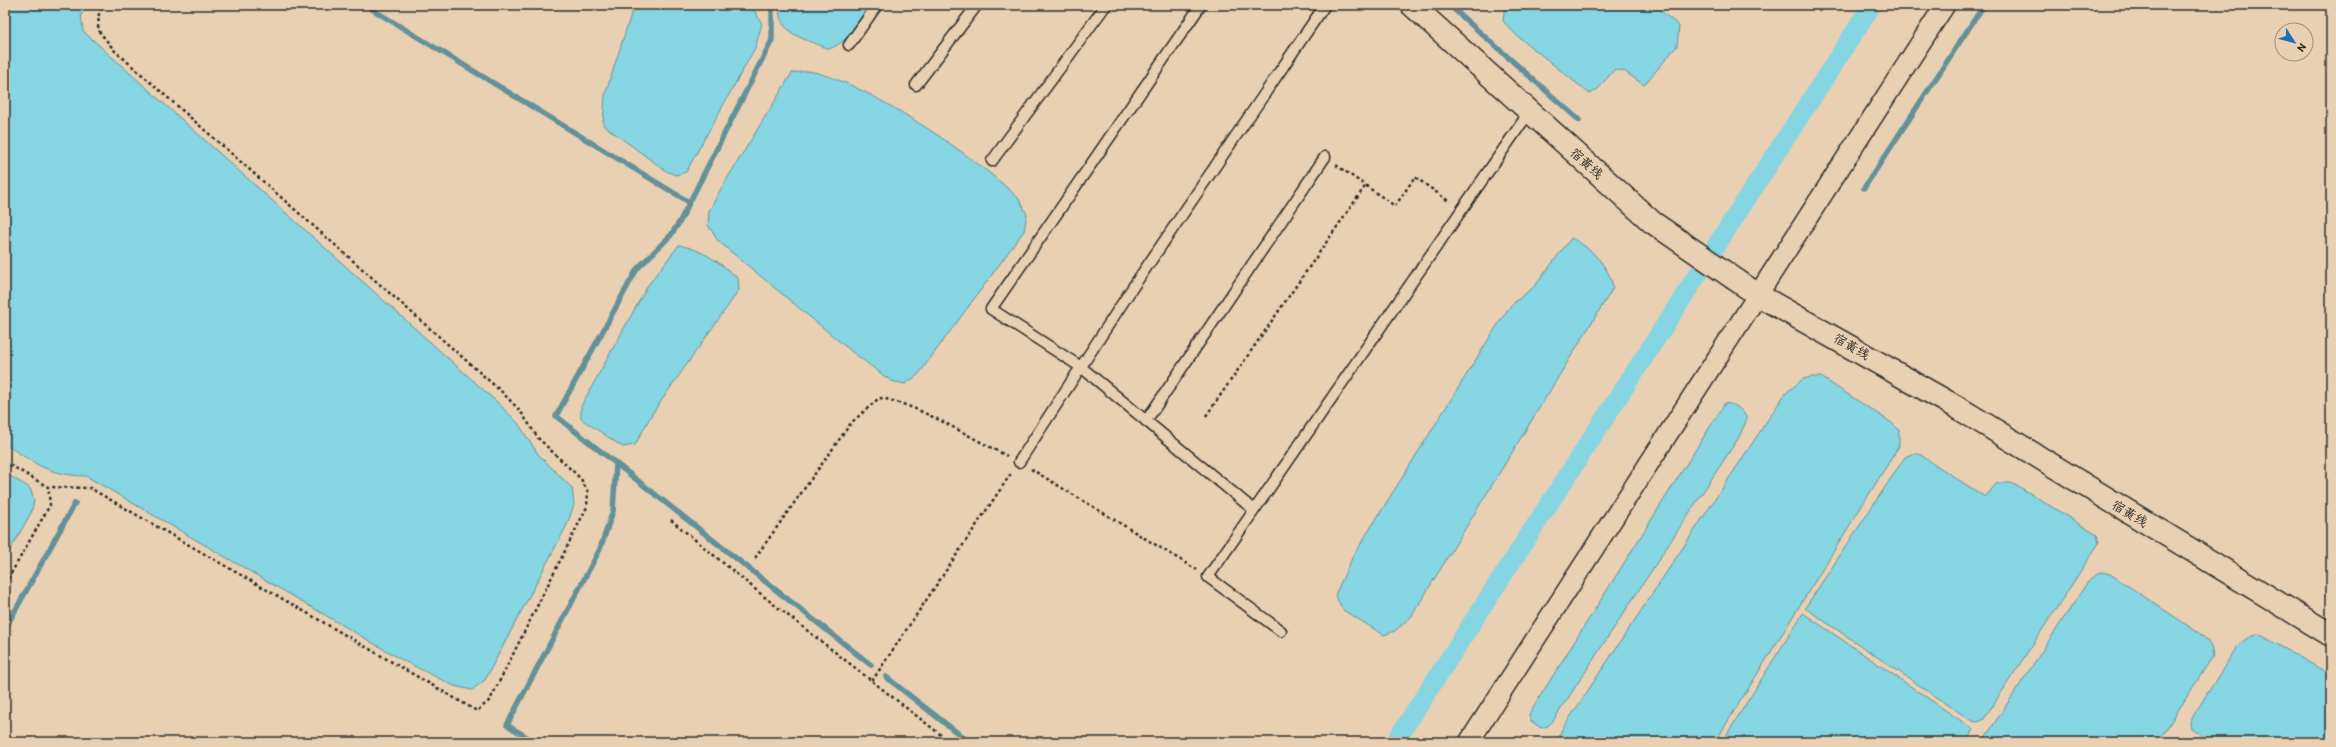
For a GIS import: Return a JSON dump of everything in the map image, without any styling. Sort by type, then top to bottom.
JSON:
[{"type":"main road","name":"宿黄线","points":[[1412,5],[1652,222],[1758,295],[1960,409],[2331,635]]},
{"type":"street","points":[[1469,742],[1945,5]]},
{"type":"lane","points":[[849,45],[877,5]]},
{"type":"lane","points":[[916,85],[977,5]]},
{"type":"lane","points":[[992,161],[1106,5]]},
{"type":"lane","points":[[1201,5],[991,309],[1081,367],[1254,510]]},
{"type":"lane","points":[[1019,462],[1081,367],[1325,5]]},
{"type":"lane","points":[[1281,631],[1208,577],[1530,111]]},
{"type":"lane","points":[[1146,421],[1325,157]]},
{"type":"path","points":[[5,462],[48,487],[90,488],[477,711],[490,700],[587,507],[588,492],[581,479],[538,438],[521,412],[503,393],[115,51],[98,30],[99,12],[104,5]]},
{"type":"path","points":[[1325,157],[1395,206],[1415,177],[1462,210]]},
{"type":"path","points":[[1206,416],[1366,185]]},
{"type":"path","points":[[755,558],[851,423],[879,398],[893,400],[912,408],[1019,462],[1208,577]]},
{"type":"path","points":[[872,681],[1019,462]]},
{"type":"path","points":[[5,584],[50,506],[48,487]]},
{"type":"path","points":[[671,520],[767,599],[950,742]]},
{"type":"water","points":[[5,5],[88,5],[81,15],[83,31],[497,402],[518,423],[538,454],[572,488],[574,505],[567,525],[485,680],[472,690],[454,686],[404,661],[86,476],[52,471],[34,463],[5,444]]},
{"type":"water","points":[[634,5],[747,5],[754,10],[762,24],[755,48],[686,172],[676,175],[666,171],[603,125],[605,95]]},
{"type":"water","points":[[780,5],[871,5],[858,25],[848,36],[842,42],[829,49],[803,39],[788,29],[783,23],[780,15]]},
{"type":"water","points":[[1505,5],[1654,5],[1679,26],[1677,46],[1644,85],[1624,71],[1614,70],[1598,89],[1590,94],[1515,34],[1503,21]]},
{"type":"water","points":[[808,71],[831,77],[858,89],[888,104],[919,123],[949,143],[1000,182],[1018,198],[1027,214],[1024,231],[918,375],[905,384],[891,381],[851,351],[718,241],[708,225],[709,211],[722,187],[792,73]]},
{"type":"water","points":[[1571,238],[1585,246],[1598,258],[1608,273],[1613,288],[1411,617],[1395,631],[1384,635],[1343,610],[1335,595],[1353,556],[1500,321],[1511,305],[1535,286]]},
{"type":"water","points":[[679,245],[696,250],[725,267],[738,278],[739,290],[652,414],[635,445],[623,447],[581,419],[581,406],[648,285]]},
{"type":"water","points":[[1821,377],[1892,423],[1899,430],[1899,446],[1715,742],[1558,742],[1561,731],[1785,394],[1803,379]]},
{"type":"water","points":[[1725,403],[1738,408],[1743,412],[1747,419],[1739,437],[1553,721],[1548,726],[1541,728],[1531,721],[1529,716],[1532,709]]},
{"type":"water","points":[[1912,454],[1919,454],[1985,497],[1997,483],[2010,483],[2020,487],[2097,535],[2099,543],[1984,719],[1978,722],[1972,721],[1805,608],[1905,457]]},
{"type":"water","points":[[5,473],[30,488],[34,501],[31,513],[5,559]]},
{"type":"water","points":[[2102,572],[2110,574],[2196,631],[2206,639],[2211,648],[2213,656],[2158,742],[1982,742],[2087,583],[2095,575]]},
{"type":"water","points":[[1803,613],[1973,729],[1967,742],[1722,742]]},
{"type":"water","points":[[2259,634],[2331,675],[2331,742],[2211,742],[2191,728],[2190,723],[2195,713],[2238,645],[2249,637]]},
{"type":"waterway","points":[[365,5],[689,202]]},
{"type":"waterway","points":[[772,5],[772,40],[680,221],[671,235],[637,269],[556,416],[871,665]]},
{"type":"waterway","points":[[1449,5],[1579,120]]},
{"type":"waterway","points":[[1716,246],[1872,5]]},
{"type":"waterway","points":[[1864,188],[1984,5]]},
{"type":"waterway","points":[[1395,742],[1698,274]]},
{"type":"waterway","points":[[535,742],[507,725],[600,549],[613,511],[616,464]]},
{"type":"waterway","points":[[5,629],[75,503]]},
{"type":"waterway","points":[[886,677],[969,742]]}]
